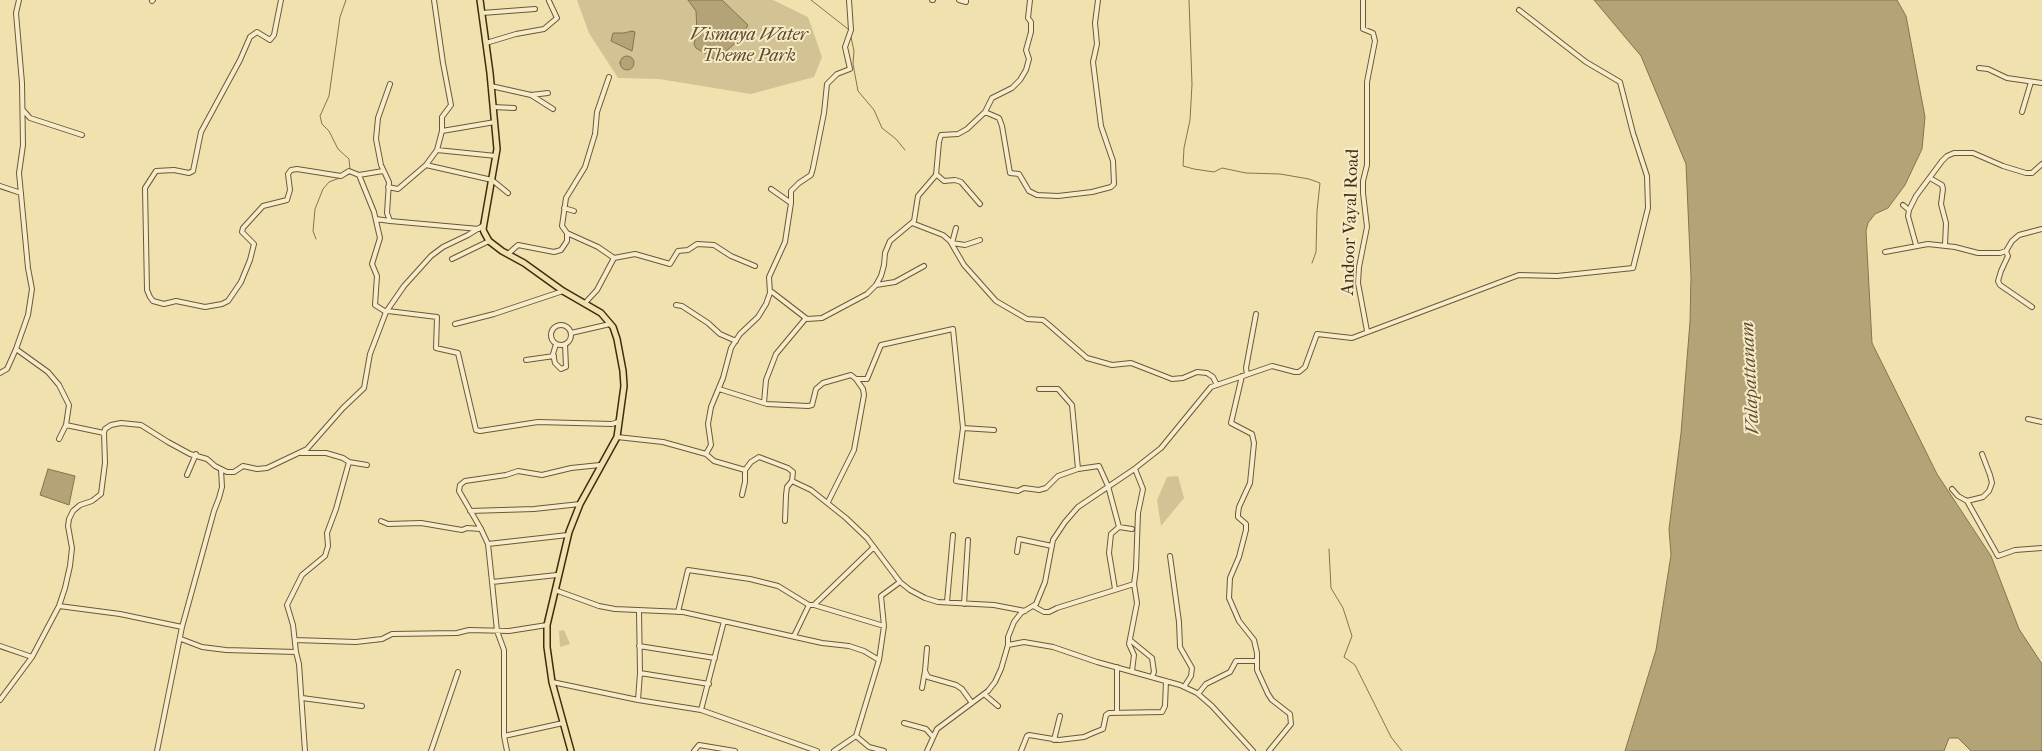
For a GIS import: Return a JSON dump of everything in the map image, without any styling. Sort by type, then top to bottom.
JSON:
[{"type":"main road","points":[[480,0],[497,150],[483,229],[490,241],[508,254],[563,291],[601,313],[610,324],[617,339],[623,371],[624,386],[617,437],[580,504],[568,535],[557,575],[547,625],[547,647],[552,682],[571,751]]},
{"type":"street","points":[[0,373],[7,369],[16,349],[28,316],[32,289],[28,268],[19,173],[23,145],[23,110],[16,13],[19,0]]},
{"type":"street","points":[[281,0],[274,35],[270,40],[257,32],[250,37],[202,132],[193,171],[189,173],[174,170],[156,171],[145,188],[147,290],[150,297],[153,301],[164,304],[176,301],[204,307],[222,304],[228,300],[241,282],[254,244],[242,232],[243,228],[263,206],[287,200],[290,190],[288,174],[291,170],[297,169],[341,176],[351,172],[359,175],[383,171]]},
{"type":"street","points":[[388,187],[398,189],[426,165],[437,150],[442,131],[442,117],[451,105],[434,0]]},
{"type":"street","points":[[486,43],[516,34],[544,29],[557,18],[549,0]]},
{"type":"street","points":[[706,454],[711,444],[708,424],[711,407],[719,389],[731,348],[740,334],[758,317],[766,304],[770,294],[770,277],[785,242],[791,192],[794,187],[811,175],[824,113],[827,84],[838,74],[850,69],[845,47],[851,30],[849,0]]},
{"type":"street","points":[[959,0],[966,2],[966,0]]},
{"type":"street","points":[[770,294],[772,292],[806,318],[822,318],[867,294],[876,285],[881,276],[885,253],[890,240],[912,223],[918,196],[936,174],[941,135],[958,134],[967,129],[985,112],[992,98],[1012,88],[1026,70],[1029,60],[1026,50],[1031,32],[1031,22],[1028,18],[1030,0]]},
{"type":"street","points":[[985,112],[999,118],[1010,173],[1018,174],[1029,191],[1038,195],[1058,196],[1092,192],[1111,187],[1114,184],[1113,161],[1101,126],[1093,62],[1097,44],[1098,0]]},
{"type":"street","name":"Andoor Vayal Road","points":[[1363,0],[1362,29],[1373,33],[1375,40],[1367,82],[1367,165],[1363,193],[1367,227],[1358,283],[1367,331]]},
{"type":"street","points":[[482,13],[535,9]]},
{"type":"street","points":[[927,751],[937,729],[984,694],[994,682],[1001,669],[1008,645],[1008,637],[1014,622],[1025,611],[1035,607],[1045,582],[1052,546],[1058,531],[1078,506],[1135,469],[1161,448],[1206,391],[1217,385],[1272,366],[1299,372],[1305,367],[1317,334],[1352,338],[1519,275],[1556,276],[1633,268],[1648,208],[1647,176],[1633,133],[1620,82],[1586,62],[1519,10]]},
{"type":"street","points":[[1979,68],[1988,69],[2007,78],[2042,83]]},
{"type":"street","points":[[609,77],[597,112],[595,134],[585,167],[566,198],[562,226],[567,232],[598,247],[614,258],[635,254],[670,264],[678,251],[688,250],[697,244],[714,245],[731,256],[755,266]]},
{"type":"street","points":[[2022,112],[2031,82]]},
{"type":"street","points":[[390,84],[376,128],[376,140],[383,171],[389,182],[386,213],[390,221]]},
{"type":"street","points":[[491,86],[531,95],[548,93]]},
{"type":"street","points":[[531,95],[553,109]]},
{"type":"street","points":[[493,107],[514,108]]},
{"type":"street","points":[[23,110],[30,118],[82,135]]},
{"type":"street","points":[[442,131],[494,122]]},
{"type":"street","points":[[437,150],[496,156]]},
{"type":"street","points":[[1916,245],[1908,216],[1909,210],[1916,196],[1948,156],[1963,152],[1973,152],[2003,166],[2026,173],[2032,173],[2042,164]]},
{"type":"street","points":[[426,165],[492,180],[508,194]]},
{"type":"street","points":[[936,174],[944,181],[955,180],[961,182],[980,204]]},
{"type":"street","points":[[359,175],[376,219],[380,238],[372,264],[376,276],[375,305],[387,311],[437,317],[436,348],[458,353],[476,430],[480,431],[538,422],[612,424],[618,422]]},
{"type":"street","points":[[1930,178],[1942,186],[1941,204],[1946,223],[1944,245]]},
{"type":"street","points":[[0,186],[21,193]]},
{"type":"street","points":[[771,188],[791,203]]},
{"type":"street","points":[[1903,205],[1909,210]]},
{"type":"street","points":[[564,208],[574,211]]},
{"type":"street","points":[[376,219],[479,229]]},
{"type":"street","points":[[912,223],[943,235],[952,243],[964,264],[996,301],[1027,319],[1042,320],[1087,358],[1112,365],[1131,363],[1172,379],[1182,378],[1197,372],[1207,373],[1213,377],[1217,385]]},
{"type":"street","points":[[0,700],[32,657],[59,606],[65,588],[71,557],[69,519],[73,511],[80,505],[92,501],[101,494],[105,463],[104,433],[111,425],[122,423],[141,425],[168,442],[207,459],[222,470],[234,472],[243,466],[267,468],[300,453],[307,449],[342,408],[364,388],[370,354],[387,311],[404,286],[431,256],[443,247],[484,225]]},
{"type":"street","points":[[952,243],[956,228]]},
{"type":"street","points":[[1885,252],[1924,244],[1944,245],[1978,253],[2000,253],[2006,251],[2012,241],[2019,235],[2042,229]]},
{"type":"street","points":[[508,254],[518,245],[554,252],[562,250],[567,241],[567,232]]},
{"type":"street","points":[[952,243],[965,244],[980,240]]},
{"type":"street","points":[[452,259],[490,241]]},
{"type":"street","points":[[2006,251],[2008,256],[2000,271],[1998,282],[2032,307]]},
{"type":"street","points":[[585,303],[597,290],[614,258]]},
{"type":"street","points":[[876,285],[895,282],[911,275],[924,266]]},
{"type":"street","points":[[455,324],[494,314],[563,291]]},
{"type":"street","points":[[676,305],[682,306],[708,323],[720,334],[736,341]]},
{"type":"street","points":[[1256,314],[1245,375],[1231,423],[1252,434],[1254,443],[1250,483],[1238,514],[1238,517],[1246,524],[1246,530],[1239,557],[1230,578],[1228,591],[1230,605],[1239,622],[1254,640],[1258,653],[1257,670],[1268,694],[1290,714],[1291,720],[1288,729],[1269,751]]},
{"type":"street","points":[[764,403],[766,380],[776,354],[806,318]]},
{"type":"street","points":[[572,333],[610,324]]},
{"type":"street","points":[[565,344],[566,363],[563,369],[557,368],[554,356],[556,344],[551,334],[557,326],[567,327],[572,333]]},
{"type":"street","points":[[856,379],[867,379],[881,345],[953,329],[963,428],[956,481],[1018,492],[1024,488],[1039,490],[1046,488],[1058,476],[1078,469],[1099,466],[1108,486],[1119,527]]},
{"type":"street","points":[[556,344],[565,344],[570,340],[572,333]]},
{"type":"street","points":[[16,349],[48,372],[59,385],[69,405],[66,425],[59,439]]},
{"type":"street","points":[[526,360],[554,356]]},
{"type":"street","points":[[719,389],[777,406],[808,406],[812,405],[816,389],[823,383],[851,375],[856,379],[863,389],[864,395],[854,450],[828,502]]},
{"type":"street","points":[[1039,389],[1058,389],[1072,405],[1078,469]]},
{"type":"street","points":[[2028,419],[2042,422]]},
{"type":"street","points":[[66,425],[104,433]]},
{"type":"street","points":[[963,428],[994,430]]},
{"type":"street","points":[[617,437],[663,442],[706,454],[714,461],[745,470]]},
{"type":"street","points":[[300,453],[326,453],[349,462],[367,465]]},
{"type":"street","points":[[187,475],[196,454]]},
{"type":"street","points":[[1967,501],[1983,497],[1990,491],[1992,482],[1982,454]]},
{"type":"street","points":[[742,494],[745,470],[751,462],[759,457],[788,468],[793,472],[792,481],[787,487],[785,521]]},
{"type":"street","points":[[305,751],[299,664],[293,625],[287,605],[302,575],[325,556],[328,546],[327,533],[349,462]]},
{"type":"street","points":[[507,751],[504,736],[504,650],[497,631],[488,544],[459,491],[460,485],[465,481],[506,476],[518,471],[542,475],[571,468],[600,465]]},
{"type":"street","points":[[1132,671],[1135,658],[1134,651],[1129,644],[1136,603],[1134,584],[1138,513],[1143,489],[1135,469]]},
{"type":"street","points":[[157,751],[176,650],[181,639],[182,627],[219,498],[222,486],[222,470]]},
{"type":"street","points":[[792,481],[811,490],[846,518],[874,547],[900,582],[910,590],[925,598],[964,604],[994,605],[1025,611]]},
{"type":"street","points":[[1952,488],[1958,496],[1967,501],[1998,556],[2015,550],[2042,548]]},
{"type":"street","points":[[470,511],[534,509],[580,504]]},
{"type":"street","points":[[380,521],[388,524],[421,523],[462,530],[467,528],[481,529]]},
{"type":"street","points":[[1115,589],[1109,553],[1111,534],[1119,527],[1132,529]]},
{"type":"street","points":[[488,544],[568,535]]},
{"type":"street","points":[[947,602],[953,535]]},
{"type":"street","points":[[1017,552],[1019,539],[1052,546]]},
{"type":"street","points":[[964,604],[968,540]]},
{"type":"street","points":[[814,605],[874,547]]},
{"type":"street","points":[[1170,556],[1179,622],[1180,646],[1192,668],[1192,674],[1184,687]]},
{"type":"street","points":[[678,612],[688,570],[750,579],[778,586],[809,605],[884,626]]},
{"type":"street","points":[[492,582],[557,575]]},
{"type":"street","points":[[834,751],[856,736],[879,660],[884,626],[881,596],[900,582]]},
{"type":"street","points":[[1035,607],[1048,612],[1134,584]]},
{"type":"street","points":[[555,590],[598,606],[639,611],[678,612],[794,636],[822,644],[849,646],[864,651],[879,660]]},
{"type":"street","points":[[794,636],[809,605]]},
{"type":"street","points":[[59,606],[120,614],[182,627]]},
{"type":"street","points":[[638,700],[640,673],[639,611]]},
{"type":"street","points":[[701,710],[724,621]]},
{"type":"street","points":[[295,640],[356,642],[382,639],[392,634],[414,632],[497,631],[547,625]]},
{"type":"street","points":[[181,639],[202,647],[226,650],[296,652]]},
{"type":"street","points":[[1130,640],[1152,658],[1154,672],[1152,677]]},
{"type":"street","points":[[1008,645],[1024,642],[1053,647],[1184,687],[1198,694],[1254,751]]},
{"type":"street","points":[[0,646],[32,657]]},
{"type":"street","points":[[639,646],[715,658]]},
{"type":"street","points":[[922,688],[927,648]]},
{"type":"street","points":[[1198,694],[1206,684],[1230,672],[1236,661],[1257,661]]},
{"type":"street","points":[[1117,667],[1117,712]]},
{"type":"street","points":[[925,671],[928,677],[956,685],[962,689],[972,703]]},
{"type":"street","points":[[431,751],[458,672]]},
{"type":"street","points":[[640,673],[708,684]]},
{"type":"street","points":[[1020,751],[1029,735],[1054,740],[1084,737],[1099,731],[1104,726],[1106,713],[1162,712],[1165,706],[1166,681]]},
{"type":"street","points":[[552,682],[638,700],[701,710],[817,751]]},
{"type":"street","points":[[984,694],[998,706]]},
{"type":"street","points":[[302,698],[362,706]]},
{"type":"street","points":[[1054,740],[1060,716]]},
{"type":"street","points":[[504,736],[563,723]]},
{"type":"street","points":[[904,723],[926,729],[933,737]]},
{"type":"street","points":[[856,736],[869,747],[884,751]]},
{"type":"street","points":[[694,751],[699,745],[735,751]]},
{"type":"green space","name":"Vismaya Water Theme Park","points":[[577,0],[773,0],[808,17],[822,57],[814,77],[751,94],[659,79],[618,78],[589,33]]},
{"type":"green space","points":[[1178,476],[1184,498],[1161,526],[1157,500],[1167,477]]},
{"type":"green space","points":[[564,630],[570,644],[560,647],[559,631]]},
{"type":"water","points":[[688,0],[722,0],[748,25],[741,38],[716,60],[696,48],[694,44],[697,32],[696,11]]},
{"type":"water","name":"Valapattanam","points":[[1594,0],[1897,0],[1906,16],[1925,117],[1922,149],[1905,185],[1888,208],[1875,214],[1868,223],[1866,231],[1872,343],[1937,474],[1991,556],[2019,629],[2042,664],[2042,751],[1971,751],[1958,738],[1949,738],[1944,751],[1625,751],[1656,650],[1671,555],[1669,529],[1681,433],[1690,322],[1691,277],[1686,164],[1641,56]]},
{"type":"water","points":[[635,32],[632,51],[611,41],[613,33]]},
{"type":"water","points":[[624,56],[630,56],[634,63],[630,70],[624,70],[620,66],[620,60]]},
{"type":"water","points":[[48,469],[75,476],[69,505],[40,495]]},
{"type":"waterway","points":[[346,0],[340,17],[329,96],[320,116],[322,124],[329,131],[338,149],[349,159],[350,170]]},
{"type":"waterway","points":[[811,0],[848,29]]},
{"type":"waterway","points":[[1189,0],[1192,84],[1190,120],[1184,148],[1183,166],[1214,172],[1222,168],[1246,173],[1280,174],[1320,183],[1316,252],[1312,263]]},
{"type":"waterway","points":[[851,37],[858,91],[874,110],[882,128],[896,139],[905,150]]},
{"type":"waterway","points":[[316,239],[313,231],[315,209],[323,189],[329,182],[350,174]]},
{"type":"waterway","points":[[1329,549],[1331,588],[1343,608],[1352,636],[1344,657],[1355,665],[1391,737],[1402,751]]}]
